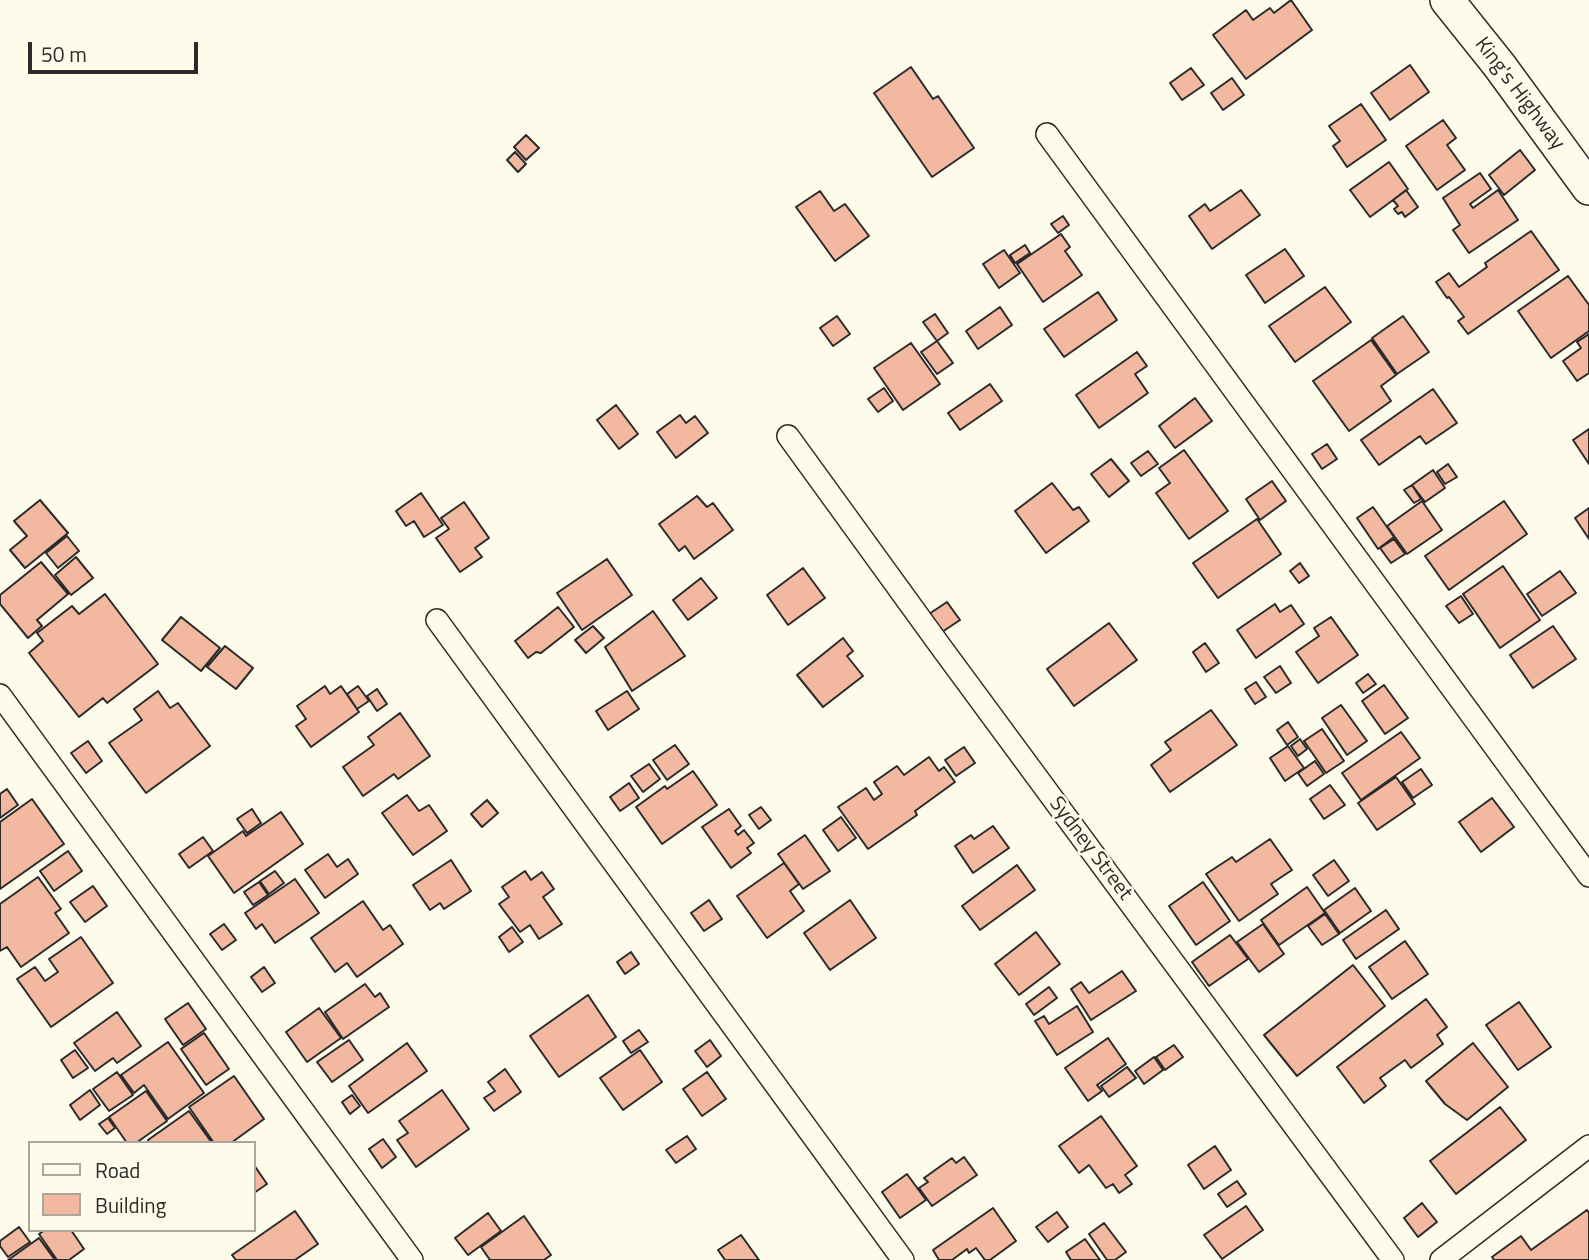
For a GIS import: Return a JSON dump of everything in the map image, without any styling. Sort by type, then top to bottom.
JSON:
[{"type":"highway","name":"King's Highway","points":[[1447,0],[1499,65],[1589,188]]},
{"type":"street","points":[[1047,134],[1589,876]]},
{"type":"street","name":"Sydney Street","points":[[788,436],[1392,1260]]},
{"type":"street","points":[[437,620],[903,1260]]},
{"type":"street","points":[[0,695],[412,1260]]},
{"type":"street","points":[[1441,1260],[1589,1146]]},
{"type":"building","points":[[1291,0],[1312,30],[1246,79],[1213,35],[1246,10],[1253,20],[1270,8],[1274,13]]},
{"type":"building","points":[[1410,65],[1429,92],[1390,120],[1371,93]]},
{"type":"building","points":[[911,67],[933,99],[938,96],[974,148],[932,177],[874,93]]},
{"type":"building","points":[[1191,68],[1204,85],[1182,100],[1170,83]]},
{"type":"building","points":[[1232,78],[1244,95],[1223,110],[1211,93]]},
{"type":"building","points":[[1361,104],[1386,140],[1347,167],[1333,146],[1340,141],[1329,126]]},
{"type":"building","points":[[1443,120],[1456,138],[1447,145],[1465,170],[1437,190],[1406,146]]},
{"type":"building","points":[[526,135],[539,148],[526,160],[514,147]]},
{"type":"building","points":[[1520,150],[1535,170],[1504,195],[1489,175]]},
{"type":"building","points":[[515,152],[526,164],[518,172],[507,160]]},
{"type":"building","points":[[1389,162],[1408,189],[1370,217],[1350,190]]},
{"type":"building","points":[[1480,173],[1491,189],[1470,204],[1473,208],[1498,190],[1518,220],[1469,253],[1453,230],[1460,225],[1443,198]]},
{"type":"building","points":[[1241,190],[1260,215],[1212,249],[1189,216],[1205,204],[1210,211]]},
{"type":"building","points":[[1406,190],[1418,207],[1405,217],[1402,212],[1398,214],[1394,209],[1398,206],[1393,200]]},
{"type":"building","points":[[820,191],[834,211],[845,204],[869,236],[835,261],[796,207]]},
{"type":"building","points":[[1063,216],[1069,225],[1058,233],[1051,224]]},
{"type":"building","points":[[1531,231],[1559,270],[1468,334],[1458,321],[1464,317],[1436,282],[1449,273],[1459,287],[1487,267],[1485,263]]},
{"type":"building","points":[[1061,234],[1070,247],[1065,251],[1082,275],[1043,302],[1017,264]]},
{"type":"building","points":[[1025,245],[1030,253],[1015,263],[1010,255]]},
{"type":"building","points":[[1285,249],[1304,276],[1265,303],[1246,275]]},
{"type":"building","points":[[1004,250],[1020,273],[999,288],[983,264]]},
{"type":"building","points":[[1568,276],[1589,305],[1589,331],[1551,358],[1518,311]]},
{"type":"building","points":[[1325,287],[1351,322],[1295,362],[1269,326]]},
{"type":"building","points":[[1098,292],[1117,320],[1064,357],[1044,329]]},
{"type":"building","points":[[1000,307],[1012,325],[978,349],[966,331]]},
{"type":"building","points":[[935,314],[948,333],[937,341],[923,322]]},
{"type":"building","points":[[837,316],[850,334],[833,346],[820,328]]},
{"type":"building","points":[[1403,316],[1429,352],[1397,374],[1372,338]]},
{"type":"building","points":[[1589,334],[1589,373],[1577,381],[1563,361],[1581,348],[1577,342]]},
{"type":"building","points":[[1371,340],[1396,375],[1381,386],[1391,401],[1349,431],[1313,381]]},
{"type":"building","points":[[937,341],[953,363],[937,374],[921,352]]},
{"type":"building","points":[[911,343],[940,384],[903,410],[874,368]]},
{"type":"building","points":[[1137,352],[1147,366],[1135,374],[1148,393],[1099,428],[1076,395]]},
{"type":"building","points":[[990,384],[1002,401],[960,430],[948,413]]},
{"type":"building","points":[[884,388],[893,401],[878,412],[868,399]]},
{"type":"building","points":[[1433,389],[1457,423],[1426,444],[1420,436],[1379,465],[1361,440]]},
{"type":"building","points":[[1195,398],[1212,421],[1175,448],[1159,426]]},
{"type":"building","points":[[616,405],[638,434],[619,449],[597,420]]},
{"type":"building","points":[[680,415],[686,423],[695,416],[708,433],[676,458],[657,432]]},
{"type":"building","points":[[1589,429],[1589,464],[1573,440]]},
{"type":"building","points":[[1327,444],[1337,459],[1322,469],[1312,454]]},
{"type":"building","points":[[1184,450],[1228,511],[1189,539],[1156,493],[1170,483],[1159,468]]},
{"type":"building","points":[[1148,451],[1158,464],[1141,476],[1131,463]]},
{"type":"building","points":[[1111,459],[1129,481],[1109,497],[1091,474]]},
{"type":"building","points":[[1448,464],[1457,477],[1445,484],[1437,472]]},
{"type":"building","points":[[1433,470],[1445,488],[1425,502],[1412,485]]},
{"type":"building","points":[[1272,481],[1286,501],[1260,520],[1246,499]]},
{"type":"building","points":[[1052,483],[1073,510],[1079,507],[1089,521],[1046,553],[1015,511]]},
{"type":"building","points":[[1412,485],[1421,499],[1414,503],[1404,490]]},
{"type":"building","points":[[421,493],[443,525],[424,537],[414,521],[406,526],[396,511]]},
{"type":"building","points":[[697,496],[707,507],[713,503],[733,530],[694,559],[685,546],[679,551],[659,524]]},
{"type":"building","points":[[40,500],[68,533],[25,568],[10,550],[27,536],[14,521]]},
{"type":"building","points":[[1422,501],[1442,530],[1407,554],[1387,526]]},
{"type":"building","points":[[1504,501],[1527,534],[1449,590],[1425,556]]},
{"type":"building","points":[[464,502],[489,538],[475,548],[482,557],[460,572],[436,538],[449,529],[441,518]]},
{"type":"building","points":[[1373,507],[1394,537],[1378,549],[1357,518]]},
{"type":"building","points":[[1589,508],[1589,539],[1575,518]]},
{"type":"building","points":[[1257,519],[1281,554],[1218,598],[1193,563]]},
{"type":"building","points":[[67,536],[79,551],[58,568],[46,553]]},
{"type":"building","points":[[1394,539],[1405,554],[1391,563],[1380,548]]},
{"type":"building","points":[[76,557],[93,578],[71,595],[55,575]]},
{"type":"building","points":[[607,559],[632,595],[582,630],[557,593]]},
{"type":"building","points":[[41,562],[68,594],[37,620],[42,626],[28,638],[0,604],[0,595]]},
{"type":"building","points":[[1300,563],[1309,576],[1299,583],[1290,571]]},
{"type":"building","points":[[1503,566],[1540,620],[1500,648],[1463,594]]},
{"type":"building","points":[[803,568],[825,598],[788,625],[767,595]]},
{"type":"building","points":[[1560,571],[1576,593],[1542,616],[1527,594]]},
{"type":"building","points":[[701,578],[717,598],[688,620],[673,600]]},
{"type":"building","points":[[105,594],[158,664],[107,703],[103,698],[79,717],[29,653],[43,641],[37,633],[72,606],[79,614]]},
{"type":"building","points":[[1461,596],[1473,614],[1459,623],[1446,606]]},
{"type":"building","points":[[947,602],[960,620],[939,634],[926,616]]},
{"type":"building","points":[[1275,604],[1280,612],[1291,605],[1304,624],[1256,658],[1237,630]]},
{"type":"building","points":[[558,607],[574,627],[541,653],[536,652],[528,658],[515,641]]},
{"type":"building","points":[[653,611],[685,656],[632,691],[605,647]]},
{"type":"building","points":[[181,617],[220,648],[201,671],[162,640]]},
{"type":"building","points":[[1331,617],[1358,655],[1318,683],[1296,652],[1319,636],[1314,628]]},
{"type":"building","points":[[1109,623],[1137,660],[1074,706],[1047,669]]},
{"type":"building","points":[[593,626],[604,638],[586,653],[575,640]]},
{"type":"building","points":[[1553,626],[1576,659],[1533,688],[1510,655]]},
{"type":"building","points":[[843,638],[853,651],[847,656],[863,676],[823,707],[797,675]]},
{"type":"building","points":[[1205,643],[1219,663],[1206,672],[1193,652]]},
{"type":"building","points":[[225,646],[253,668],[236,689],[207,667]]},
{"type":"building","points":[[1280,666],[1291,683],[1276,693],[1264,677]]},
{"type":"building","points":[[1368,674],[1376,684],[1363,693],[1356,683]]},
{"type":"building","points":[[1256,682],[1266,697],[1255,704],[1245,689]]},
{"type":"building","points":[[1384,685],[1408,718],[1385,734],[1362,701]]},
{"type":"building","points":[[325,686],[330,694],[341,686],[359,712],[311,747],[296,726],[306,719],[297,706]]},
{"type":"building","points":[[358,686],[369,701],[357,709],[347,694]]},
{"type":"building","points":[[377,689],[387,704],[377,711],[367,696]]},
{"type":"building","points":[[158,691],[170,708],[178,703],[210,746],[146,793],[109,743],[142,720],[134,709]]},
{"type":"building","points":[[627,691],[639,709],[608,730],[596,711]]},
{"type":"building","points":[[1341,705],[1367,741],[1347,755],[1322,718]]},
{"type":"building","points":[[1211,710],[1237,745],[1170,792],[1151,765],[1171,750],[1165,742]]},
{"type":"building","points":[[400,713],[430,756],[398,779],[394,774],[363,796],[343,767],[374,745],[368,737]]},
{"type":"building","points":[[1288,722],[1298,737],[1287,745],[1277,730]]},
{"type":"building","points":[[1322,729],[1344,761],[1326,773],[1304,741]]},
{"type":"building","points":[[1401,732],[1420,758],[1361,800],[1342,773]]},
{"type":"building","points":[[1300,739],[1307,749],[1298,756],[1291,746]]},
{"type":"building","points":[[88,741],[102,761],[86,773],[71,753]]},
{"type":"building","points":[[675,745],[689,764],[667,780],[653,760]]},
{"type":"building","points":[[1288,746],[1304,768],[1285,781],[1270,758]]},
{"type":"building","points":[[964,747],[975,763],[956,776],[945,760]]},
{"type":"building","points":[[929,757],[939,771],[944,767],[955,782],[915,811],[917,815],[868,849],[838,807],[866,788],[874,800],[882,794],[874,782],[897,766],[904,775]]},
{"type":"building","points":[[1315,761],[1324,774],[1307,786],[1298,773]]},
{"type":"building","points":[[649,764],[660,779],[643,792],[631,776]]},
{"type":"building","points":[[1421,769],[1432,785],[1413,798],[1402,782]]},
{"type":"building","points":[[693,771],[717,805],[662,844],[636,807],[665,786],[667,789]]},
{"type":"building","points":[[1396,777],[1415,804],[1377,830],[1358,803]]},
{"type":"building","points":[[629,783],[639,798],[620,811],[610,797]]},
{"type":"building","points":[[1330,785],[1345,805],[1324,819],[1310,799]]},
{"type":"building","points":[[7,789],[18,805],[0,818],[0,794]]},
{"type":"building","points":[[407,795],[419,811],[429,805],[447,831],[413,855],[382,813]]},
{"type":"building","points":[[1492,798],[1514,827],[1481,852],[1459,822]]},
{"type":"building","points":[[32,799],[64,844],[0,889],[0,822]]},
{"type":"building","points":[[487,800],[498,813],[482,827],[471,814]]},
{"type":"building","points":[[761,807],[771,820],[759,829],[749,815]]},
{"type":"building","points":[[252,809],[261,823],[247,833],[237,819]]},
{"type":"building","points":[[729,809],[741,826],[735,831],[738,835],[744,830],[754,843],[747,848],[751,853],[731,868],[702,827]]},
{"type":"building","points":[[281,812],[303,844],[234,893],[208,856],[243,831],[246,836]]},
{"type":"building","points":[[841,817],[856,838],[838,851],[823,830]]},
{"type":"building","points":[[993,826],[1009,848],[973,873],[955,846],[971,835],[974,839]]},
{"type":"building","points":[[805,835],[830,871],[803,889],[778,854]]},
{"type":"building","points":[[203,837],[213,851],[189,868],[179,854]]},
{"type":"building","points":[[1270,839],[1292,870],[1271,884],[1278,894],[1239,921],[1206,874],[1232,857],[1236,862]]},
{"type":"building","points":[[68,851],[82,871],[54,891],[40,871]]},
{"type":"building","points":[[328,854],[337,867],[348,859],[358,874],[325,898],[305,870]]},
{"type":"building","points":[[451,860],[471,891],[444,909],[440,903],[430,910],[413,885]]},
{"type":"building","points":[[1334,860],[1349,881],[1328,896],[1313,875]]},
{"type":"building","points":[[784,863],[799,884],[790,891],[804,911],[767,938],[737,896]]},
{"type":"building","points":[[1017,865],[1035,890],[980,930],[962,906]]},
{"type":"building","points":[[275,871],[284,883],[269,894],[260,881]]},
{"type":"building","points":[[525,871],[531,880],[542,872],[554,889],[543,897],[562,924],[539,939],[530,925],[520,932],[499,904],[509,897],[502,887]]},
{"type":"building","points":[[38,877],[61,909],[55,913],[69,933],[21,967],[7,947],[0,951],[0,904]]},
{"type":"building","points":[[295,879],[319,913],[275,943],[262,924],[256,929],[245,913]]},
{"type":"building","points":[[259,882],[268,895],[253,905],[244,892]]},
{"type":"building","points":[[1203,882],[1230,921],[1196,945],[1169,906]]},
{"type":"building","points":[[93,886],[107,906],[85,922],[70,902]]},
{"type":"building","points":[[1307,887],[1325,913],[1279,945],[1261,920]]},
{"type":"building","points":[[1355,888],[1371,911],[1340,933],[1324,910]]},
{"type":"building","points":[[709,900],[722,919],[704,931],[691,913]]},
{"type":"building","points":[[850,900],[876,938],[830,970],[804,933]]},
{"type":"building","points":[[363,901],[383,930],[390,925],[403,944],[357,977],[347,963],[335,972],[311,938]]},
{"type":"building","points":[[1386,910],[1399,929],[1356,959],[1343,940]]},
{"type":"building","points":[[1325,914],[1339,934],[1322,945],[1308,926]]},
{"type":"building","points":[[224,924],[236,940],[222,950],[210,934]]},
{"type":"building","points":[[1263,924],[1284,954],[1259,972],[1237,942]]},
{"type":"building","points":[[512,927],[523,942],[509,952],[499,937]]},
{"type":"building","points":[[1036,932],[1060,964],[1019,995],[995,964]]},
{"type":"building","points":[[1230,935],[1248,959],[1209,986],[1192,962]]},
{"type":"building","points":[[81,937],[113,983],[51,1027],[17,979],[35,967],[45,981],[58,972],[49,959]]},
{"type":"building","points":[[1405,941],[1428,974],[1392,999],[1369,967]]},
{"type":"building","points":[[631,952],[639,964],[625,974],[617,962]]},
{"type":"building","points":[[1353,965],[1385,1006],[1297,1076],[1264,1035]]},
{"type":"building","points":[[264,967],[275,983],[262,992],[251,977]]},
{"type":"building","points":[[1122,971],[1136,991],[1091,1020],[1071,989],[1081,982],[1089,993]]},
{"type":"building","points":[[365,984],[375,997],[380,993],[389,1007],[343,1039],[325,1012]]},
{"type":"building","points":[[1049,987],[1057,998],[1034,1015],[1026,1004]]},
{"type":"building","points":[[588,995],[616,1037],[559,1077],[530,1036]]},
{"type":"building","points":[[1426,999],[1447,1027],[1437,1035],[1443,1044],[1411,1068],[1405,1060],[1380,1078],[1386,1086],[1364,1103],[1337,1067]]},
{"type":"building","points":[[1519,1002],[1551,1047],[1518,1070],[1486,1025]]},
{"type":"building","points":[[188,1003],[206,1029],[183,1045],[165,1019]]},
{"type":"building","points":[[1077,1006],[1093,1032],[1057,1055],[1035,1021],[1044,1016],[1049,1024]]},
{"type":"building","points":[[319,1008],[341,1038],[307,1062],[286,1032]]},
{"type":"building","points":[[117,1012],[141,1046],[117,1063],[113,1058],[95,1071],[74,1043]]},
{"type":"building","points":[[639,1030],[648,1042],[631,1053],[623,1041]]},
{"type":"building","points":[[204,1033],[229,1069],[206,1085],[181,1049]]},
{"type":"building","points":[[1108,1038],[1126,1064],[1097,1085],[1102,1091],[1088,1101],[1065,1068]]},
{"type":"building","points":[[349,1040],[363,1060],[332,1082],[317,1062]]},
{"type":"building","points":[[710,1040],[721,1056],[707,1067],[695,1051]]},
{"type":"building","points":[[168,1042],[204,1093],[168,1119],[144,1085],[134,1093],[121,1075]]},
{"type":"building","points":[[407,1043],[427,1071],[368,1113],[349,1086]]},
{"type":"building","points":[[1473,1043],[1508,1087],[1467,1120],[1445,1104],[1426,1081]]},
{"type":"building","points":[[1174,1045],[1183,1057],[1165,1070],[1156,1057]]},
{"type":"building","points":[[75,1050],[88,1068],[73,1078],[61,1060]]},
{"type":"building","points":[[640,1050],[662,1082],[623,1110],[600,1078]]},
{"type":"building","points":[[1154,1057],[1163,1070],[1144,1084],[1135,1071]]},
{"type":"building","points":[[1127,1067],[1136,1078],[1109,1097],[1101,1086]]},
{"type":"building","points":[[505,1069],[521,1092],[494,1111],[484,1098],[495,1091],[488,1082]]},
{"type":"building","points":[[117,1072],[133,1095],[109,1111],[93,1089]]},
{"type":"building","points":[[707,1072],[726,1099],[702,1116],[683,1089]]},
{"type":"building","points":[[234,1076],[264,1119],[234,1141],[213,1141],[189,1107]]},
{"type":"building","points":[[90,1090],[100,1105],[80,1120],[70,1105]]},
{"type":"building","points":[[442,1090],[469,1129],[416,1167],[397,1140],[408,1133],[399,1121]]},
{"type":"building","points":[[146,1091],[167,1121],[139,1141],[126,1141],[109,1117]]},
{"type":"building","points":[[352,1095],[360,1106],[350,1114],[342,1102]]},
{"type":"building","points":[[1500,1107],[1526,1140],[1456,1194],[1430,1161]]},
{"type":"building","points":[[189,1111],[211,1141],[148,1141]]},
{"type":"building","points":[[1101,1116],[1137,1166],[1125,1175],[1132,1184],[1119,1193],[1113,1184],[1106,1188],[1089,1165],[1079,1173],[1059,1146]]},
{"type":"building","points":[[108,1118],[115,1128],[107,1134],[99,1124]]},
{"type":"building","points":[[687,1136],[696,1149],[676,1163],[666,1150]]},
{"type":"building","points":[[383,1139],[396,1157],[382,1168],[369,1149]]},
{"type":"building","points":[[1215,1146],[1231,1170],[1204,1189],[1188,1165]]},
{"type":"building","points":[[964,1157],[977,1175],[932,1206],[919,1188],[928,1182],[924,1178],[952,1158],[956,1163]]},
{"type":"building","points":[[256,1168],[267,1184],[256,1192]]},
{"type":"building","points":[[907,1174],[926,1200],[900,1218],[882,1192]]},
{"type":"building","points":[[1237,1181],[1246,1194],[1227,1207],[1218,1194]]},
{"type":"building","points":[[1422,1203],[1437,1222],[1418,1237],[1404,1218]]},
{"type":"building","points":[[1246,1206],[1263,1230],[1222,1259],[1204,1235]]},
{"type":"building","points":[[993,1208],[1016,1241],[990,1260],[985,1260],[976,1248],[969,1253],[967,1249],[952,1260],[939,1260],[933,1250]]},
{"type":"building","points":[[1587,1210],[1589,1260],[1494,1260],[1492,1257],[1521,1236],[1531,1250]]},
{"type":"building","points":[[295,1211],[318,1244],[295,1260],[236,1260],[232,1255]]},
{"type":"building","points":[[1057,1212],[1068,1227],[1048,1242],[1036,1227]]},
{"type":"building","points":[[488,1213],[501,1231],[468,1255],[455,1238]]},
{"type":"building","points":[[524,1216],[551,1255],[544,1260],[490,1260],[481,1247]]},
{"type":"building","points":[[1104,1223],[1126,1252],[1115,1260],[1107,1260],[1089,1234]]},
{"type":"building","points":[[19,1227],[30,1242],[8,1257],[0,1246],[0,1241]]},
{"type":"building","points":[[72,1232],[84,1249],[69,1260],[57,1260],[39,1234]]},
{"type":"building","points":[[741,1235],[759,1260],[725,1260],[718,1250]]},
{"type":"building","points":[[39,1238],[55,1260],[8,1260]]},
{"type":"building","points":[[1085,1239],[1100,1260],[1071,1260],[1066,1252]]}]
